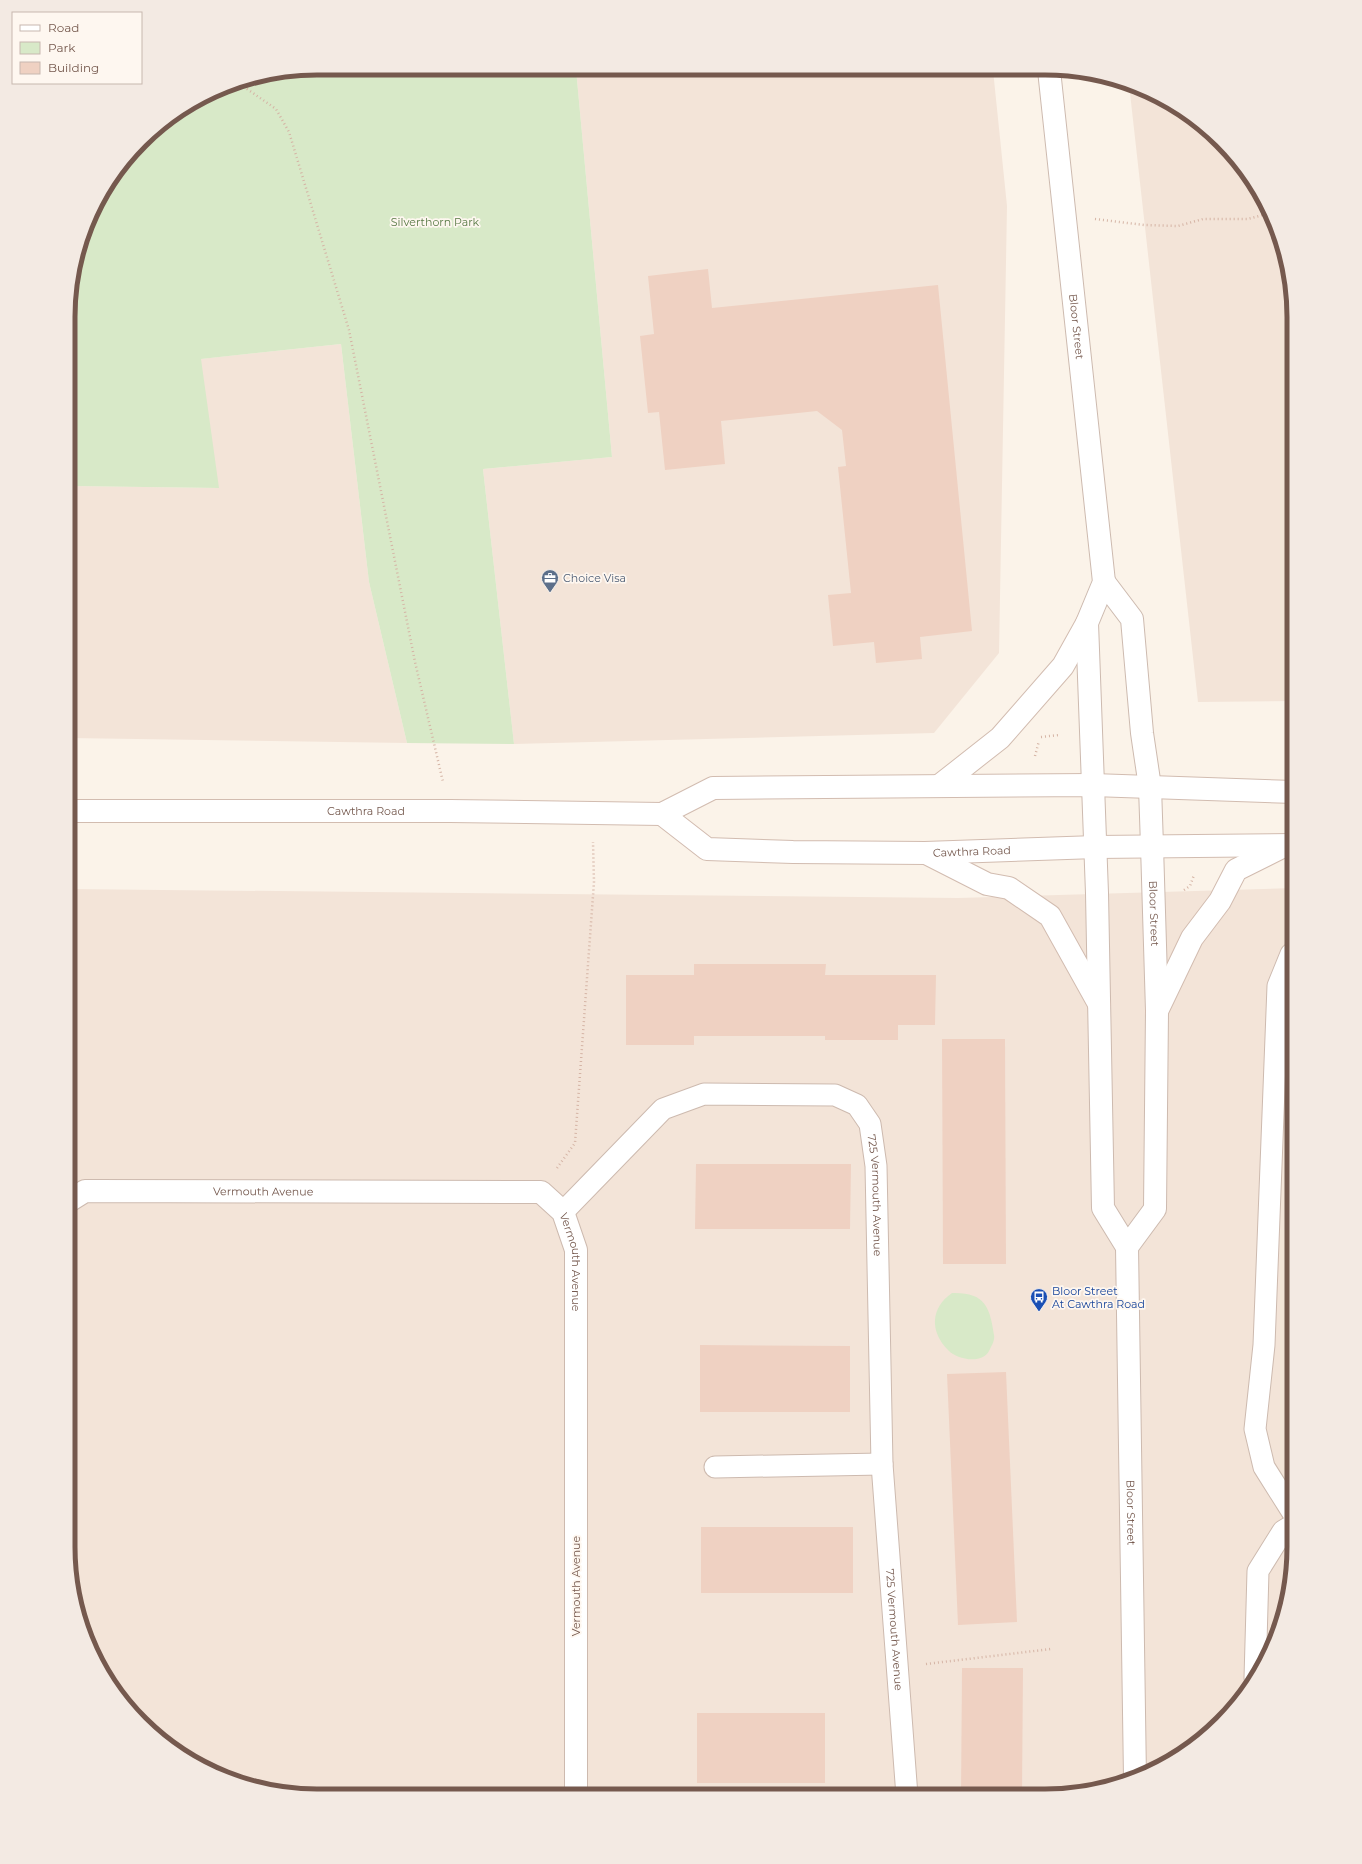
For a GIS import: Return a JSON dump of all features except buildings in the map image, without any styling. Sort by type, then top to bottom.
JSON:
[{"type":"street","name":"Bloor Street","points":[[1050,75],[1104,582],[1087,623],[1096,847],[1103,1208],[1127,1247],[1135,1772]]},
{"type":"street","name":"Bloor Street","points":[[1104,582],[1132,619],[1142,733],[1150,787],[1157,1011],[1155,1209],[1127,1247]]},
{"type":"street","points":[[939,786],[1000,738],[1063,666],[1087,623]]},
{"type":"street","name":"Cawthra Road","points":[[75,811],[450,810],[662,814],[713,788],[1093,785],[1287,792]]},
{"type":"street","name":"Cawthra Road","points":[[662,814],[707,849],[793,852],[925,852],[1096,847],[1287,845]]},
{"type":"street","points":[[1157,1011],[1192,938],[1220,901],[1236,870],[1287,846]]},
{"type":"street","points":[[925,852],[987,884],[1009,888],[1050,916],[1099,1004]]},
{"type":"street","name":"Vermouth Avenue","points":[[75,1197],[85,1191],[541,1192],[563,1212],[576,1250],[576,1789]]},
{"type":"lane","points":[[1287,964],[1278,986],[1264,1345],[1255,1429],[1264,1467],[1287,1502]]},
{"type":"lane","name":"725 Vermouth Avenue","points":[[563,1212],[663,1109],[704,1094],[835,1095],[857,1105],[870,1124],[876,1166],[882,1464],[906,1789]]},
{"type":"lane","points":[[715,1468],[882,1464]]},
{"type":"lane","points":[[1255,1667],[1258,1571],[1283,1531],[1287,1529]]},
{"type":"path","points":[[243,87],[276,108],[289,132],[349,330],[415,662],[450,810]]},
{"type":"path","points":[[1065,214],[1144,226],[1178,226],[1203,219],[1248,219],[1264,215]]},
{"type":"path","points":[[1035,756],[1040,737],[1059,736]]},
{"type":"path","points":[[541,1192],[575,1143],[594,882],[592,812]]},
{"type":"path","points":[[897,1668],[1051,1650]]},
{"type":"shaded area","points":[[577,75],[994,75],[1007,206],[999,653],[934,733],[514,744],[483,469],[612,457]]},
{"type":"shaded area","points":[[1130,90],[1166,107],[1192,125],[1216,146],[1237,170],[1255,196],[1269,225],[1279,255],[1285,286],[1287,317],[1287,701],[1198,702]]},
{"type":"shaded area","points":[[341,344],[369,582],[407,743],[75,738],[75,486],[218,488],[200,359]]},
{"type":"shaded area","points":[[1287,888],[1287,1547],[1285,1578],[1279,1609],[1269,1639],[1262,1654],[1255,1668],[1237,1694],[1216,1718],[1192,1739],[1166,1757],[1152,1764],[1137,1771],[1107,1781],[1076,1787],[1045,1789],[317,1789],[286,1787],[270,1784],[255,1781],[225,1771],[196,1757],[170,1739],[146,1718],[125,1694],[107,1668],[100,1654],[93,1639],[83,1609],[77,1578],[75,1547],[75,889],[958,898]]},
{"type":"green space","name":"Silverthorn Park","points":[[317,75],[577,75],[612,457],[483,469],[514,744],[407,743],[369,582],[341,344],[201,359],[219,488],[75,486],[75,317],[77,286],[83,255],[93,225],[107,196],[135,158],[158,135],[196,107],[225,93],[255,83],[270,80],[286,77]]},
{"type":"green space","points":[[952,1293],[972,1295],[984,1303],[987,1309],[990,1316],[994,1339],[987,1354],[982,1357],[970,1359],[958,1356],[948,1350],[938,1336],[935,1320],[936,1313],[945,1299]]},
{"type":"place","name":"Choice Visa","points":[[550,593]]},
{"type":"place","name":"Bloor Street At Cawthra Road","points":[[1039,1312]]}]
